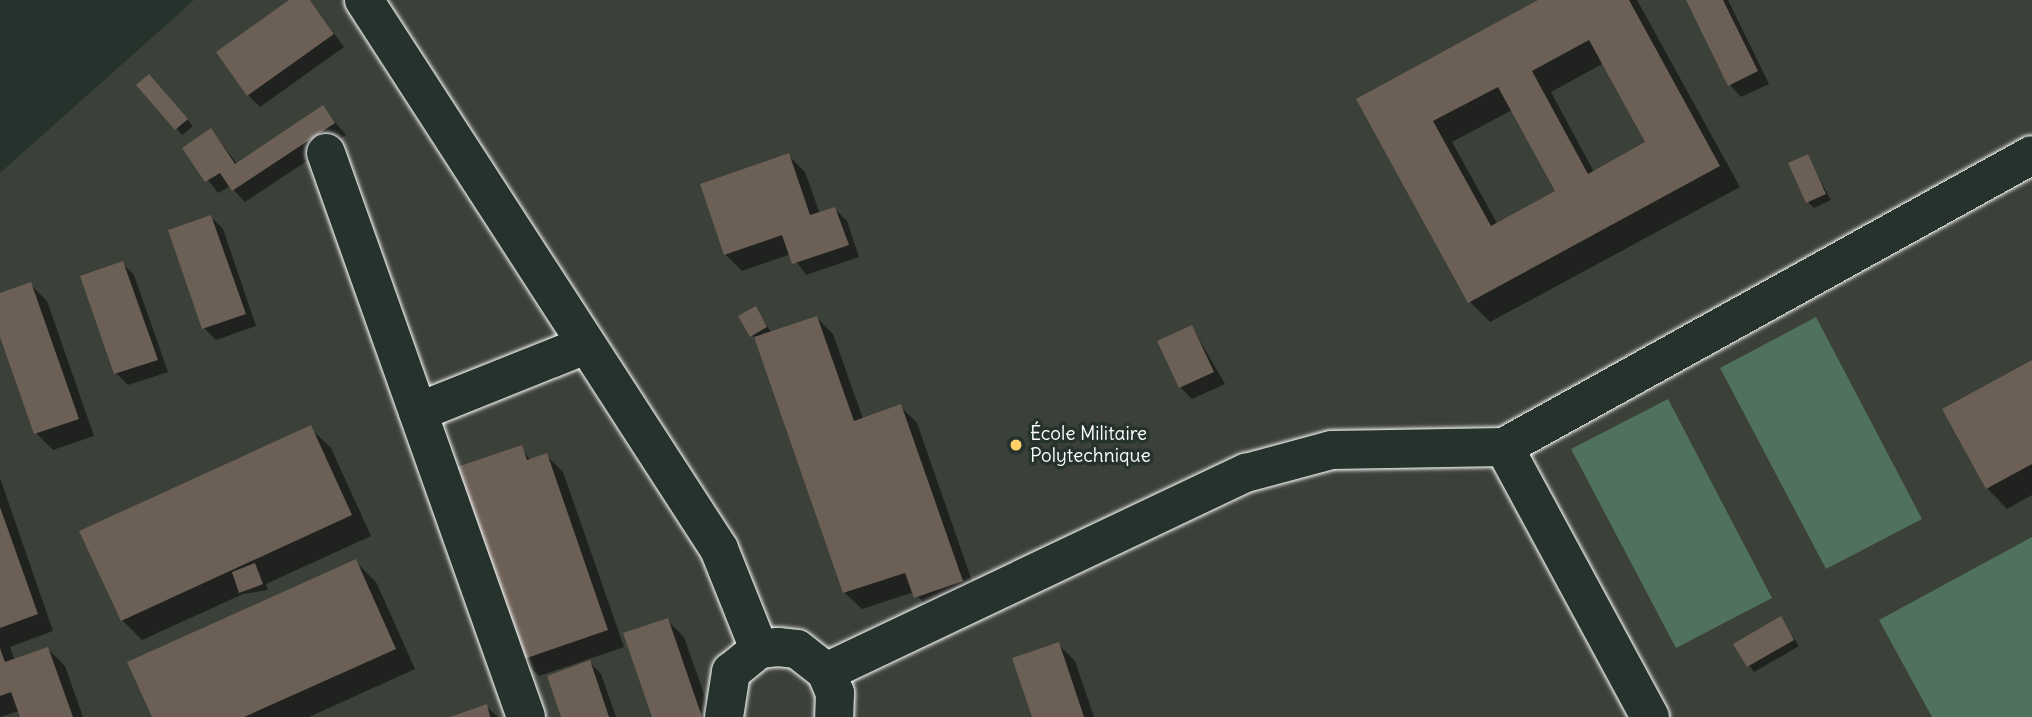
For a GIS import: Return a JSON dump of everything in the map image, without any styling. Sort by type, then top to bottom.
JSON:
[{"type":"street","points":[[364,0],[583,346],[719,549],[759,649]]},
{"type":"street","points":[[326,153],[526,717]]},
{"type":"street","points":[[826,672],[1246,473],[1332,450],[1504,447],[2032,155]]},
{"type":"street","points":[[418,412],[583,346]]},
{"type":"street","points":[[1504,447],[1650,717]]},
{"type":"street","points":[[724,717],[731,672],[759,649],[797,649],[826,672],[835,693],[834,717]]},
{"type":"shaded area","name":"École Militaire Polytechnique","points":[[194,0],[2032,0],[2032,717],[0,717],[0,173]]},
{"type":"green space","points":[[1816,317],[1922,519],[1826,569],[1720,368]]},
{"type":"green space","points":[[1668,399],[1772,598],[1676,648],[1571,449]]},
{"type":"green space","points":[[2032,537],[2032,717],[1932,717],[1879,620]]},
{"type":"building","points":[[289,0],[310,0],[334,34],[247,96],[216,52]]},
{"type":"building","points":[[1538,0],[1629,0],[1720,166],[1468,303],[1356,99]],"holes":[[[1589,40],[1645,142],[1588,174],[1532,71]],[[1498,87],[1555,191],[1491,226],[1433,121]]]},
{"type":"building","points":[[1686,0],[1723,0],[1758,71],[1728,86]]},
{"type":"building","points":[[149,74],[188,119],[175,130],[136,85]]},
{"type":"building","points":[[323,105],[335,123],[232,191],[220,173],[205,182],[182,148],[211,128],[235,164]]},
{"type":"building","points":[[789,153],[810,215],[835,207],[849,245],[792,264],[782,235],[724,255],[700,184]]},
{"type":"building","points":[[1808,154],[1826,194],[1806,203],[1788,163]]},
{"type":"building","points":[[211,215],[246,314],[202,329],[168,230]]},
{"type":"building","points":[[123,261],[158,360],[114,374],[80,276]]},
{"type":"building","points":[[31,282],[79,419],[34,434],[0,337],[0,293]]},
{"type":"building","points":[[756,306],[767,327],[750,337],[738,316]]},
{"type":"building","points":[[817,316],[854,421],[901,404],[963,581],[914,598],[905,573],[843,593],[754,337]]},
{"type":"building","points":[[1192,325],[1214,372],[1179,388],[1157,341]]},
{"type":"building","points":[[2032,360],[2032,464],[1986,489],[1942,409]]},
{"type":"building","points":[[311,425],[352,515],[121,621],[79,531]]},
{"type":"building","points":[[522,445],[527,460],[547,453],[608,630],[521,660],[454,468]]},
{"type":"building","points":[[0,507],[38,614],[0,628]]},
{"type":"building","points":[[356,559],[396,649],[244,717],[152,717],[127,662]]},
{"type":"building","points":[[255,563],[263,584],[239,593],[232,572]]},
{"type":"building","points":[[1781,616],[1794,640],[1747,667],[1733,644]]},
{"type":"building","points":[[668,618],[702,717],[652,717],[623,633]]},
{"type":"building","points":[[1059,642],[1084,717],[1032,717],[1012,658]]},
{"type":"building","points":[[48,647],[73,717],[20,717],[11,692],[0,696],[0,648],[5,662]]},
{"type":"building","points":[[590,660],[609,717],[561,717],[547,676]]},
{"type":"building","points":[[487,704],[490,717],[450,717]]},
{"type":"place","name":"École Militaire Polytechnique","points":[[1016,445]]}]
